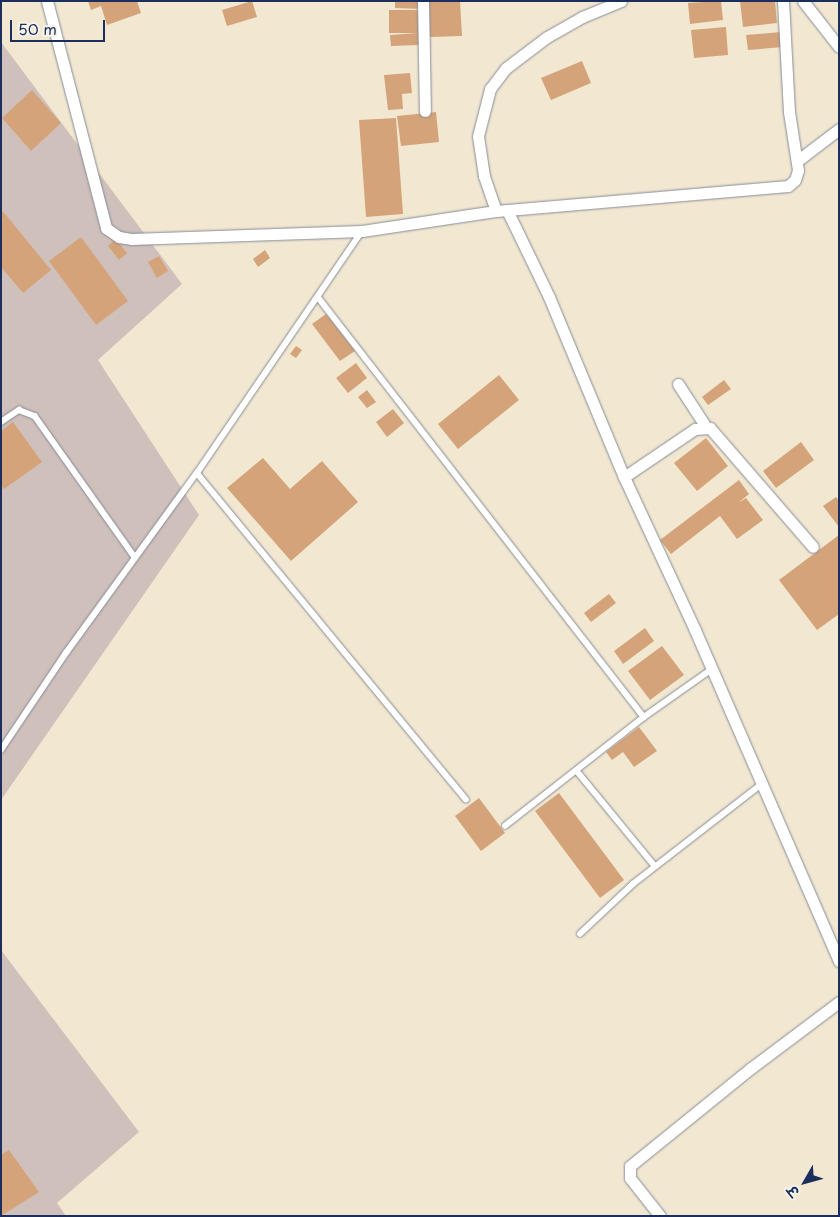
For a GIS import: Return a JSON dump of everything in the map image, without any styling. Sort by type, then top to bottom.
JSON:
[{"type":"street","points":[[47,1],[103,217],[112,234],[131,239],[362,231],[502,210],[767,190],[792,184],[797,176],[797,161],[789,112],[783,1]]},
{"type":"street","points":[[423,1],[425,110]]},
{"type":"street","points":[[621,1],[582,17],[547,37],[506,68],[490,89],[478,136],[484,176],[550,297],[624,477],[712,669],[839,961]]},
{"type":"street","points":[[803,1],[839,48]]},
{"type":"street","points":[[797,161],[839,129]]},
{"type":"street","points":[[678,384],[706,427],[714,432],[813,547]]},
{"type":"street","points":[[624,477],[695,429],[706,427]]},
{"type":"street","points":[[660,1216],[630,1178],[630,1166],[751,1068],[839,1002]]},
{"type":"lane","points":[[2,745],[197,473],[362,231]]},
{"type":"lane","points":[[318,297],[644,718]]},
{"type":"lane","points":[[1,422],[19,410],[35,416],[135,557]]},
{"type":"lane","points":[[197,473],[466,799]]},
{"type":"lane","points":[[505,826],[644,718],[712,669]]},
{"type":"lane","points":[[577,771],[655,866]]},
{"type":"lane","points":[[580,934],[655,866],[762,784]]},
{"type":"shaded area","points":[[1,42],[182,284],[98,360],[199,515],[1,800]]},
{"type":"shaded area","points":[[1,950],[139,1132],[57,1203],[66,1216],[1,1216]]},
{"type":"building","points":[[88,1],[137,1],[141,13],[107,25],[101,6],[91,10]]},
{"type":"building","points":[[252,1],[257,17],[227,26],[222,10]]},
{"type":"building","points":[[395,1],[421,1],[421,9],[395,8]]},
{"type":"building","points":[[460,1],[462,36],[430,37],[428,2]]},
{"type":"building","points":[[721,1],[723,20],[690,24],[688,3]]},
{"type":"building","points":[[740,1],[775,1],[777,23],[743,27]]},
{"type":"building","points":[[389,10],[421,10],[421,33],[389,33]]},
{"type":"building","points":[[726,27],[728,55],[694,58],[691,30]]},
{"type":"building","points":[[781,32],[783,47],[748,50],[746,35]]},
{"type":"building","points":[[418,33],[419,45],[391,46],[390,35]]},
{"type":"building","points":[[582,61],[591,83],[551,100],[541,78]]},
{"type":"building","points":[[410,73],[412,93],[402,94],[403,109],[388,110],[384,75]]},
{"type":"building","points":[[32,90],[61,123],[31,151],[2,118]]},
{"type":"building","points":[[436,112],[439,142],[401,146],[397,116]]},
{"type":"building","points":[[396,118],[403,214],[366,217],[359,120]]},
{"type":"building","points":[[1,209],[51,270],[23,293],[1,267]]},
{"type":"building","points":[[81,237],[128,301],[96,325],[49,261]]},
{"type":"building","points":[[116,239],[127,253],[119,260],[108,246]]},
{"type":"building","points":[[265,250],[270,258],[258,267],[253,259]]},
{"type":"building","points":[[159,256],[168,271],[157,278],[148,262]]},
{"type":"building","points":[[326,314],[355,351],[340,361],[312,324]]},
{"type":"building","points":[[296,346],[302,350],[296,358],[290,354]]},
{"type":"building","points":[[356,363],[367,378],[348,393],[336,378]]},
{"type":"building","points":[[499,375],[519,400],[458,449],[438,424]]},
{"type":"building","points":[[724,380],[731,389],[708,405],[702,397]]},
{"type":"building","points":[[367,390],[376,402],[367,408],[358,397]]},
{"type":"building","points":[[393,409],[404,423],[387,437],[376,422]]},
{"type":"building","points":[[13,422],[42,462],[4,489],[1,485],[1,431]]},
{"type":"building","points":[[706,438],[728,466],[697,491],[674,463]]},
{"type":"building","points":[[801,442],[814,460],[776,488],[763,471]]},
{"type":"building","points":[[263,458],[290,489],[322,461],[358,502],[291,561],[227,488]]},
{"type":"building","points":[[739,480],[749,494],[738,503],[746,498],[763,520],[737,539],[720,516],[671,554],[660,540]]},
{"type":"building","points":[[836,497],[839,501],[839,527],[823,506]]},
{"type":"building","points":[[839,535],[839,614],[817,630],[779,580]]},
{"type":"building","points":[[609,594],[616,603],[591,622],[584,613]]},
{"type":"building","points":[[645,628],[654,641],[623,664],[614,651]]},
{"type":"building","points":[[662,646],[684,675],[650,700],[628,671]]},
{"type":"building","points":[[639,727],[657,751],[634,767],[623,752],[612,760],[606,752]]},
{"type":"building","points":[[559,793],[624,880],[600,898],[535,811]]},
{"type":"building","points":[[479,798],[505,833],[481,851],[455,816]]},
{"type":"building","points":[[9,1150],[39,1192],[1,1216],[1,1155]]}]
